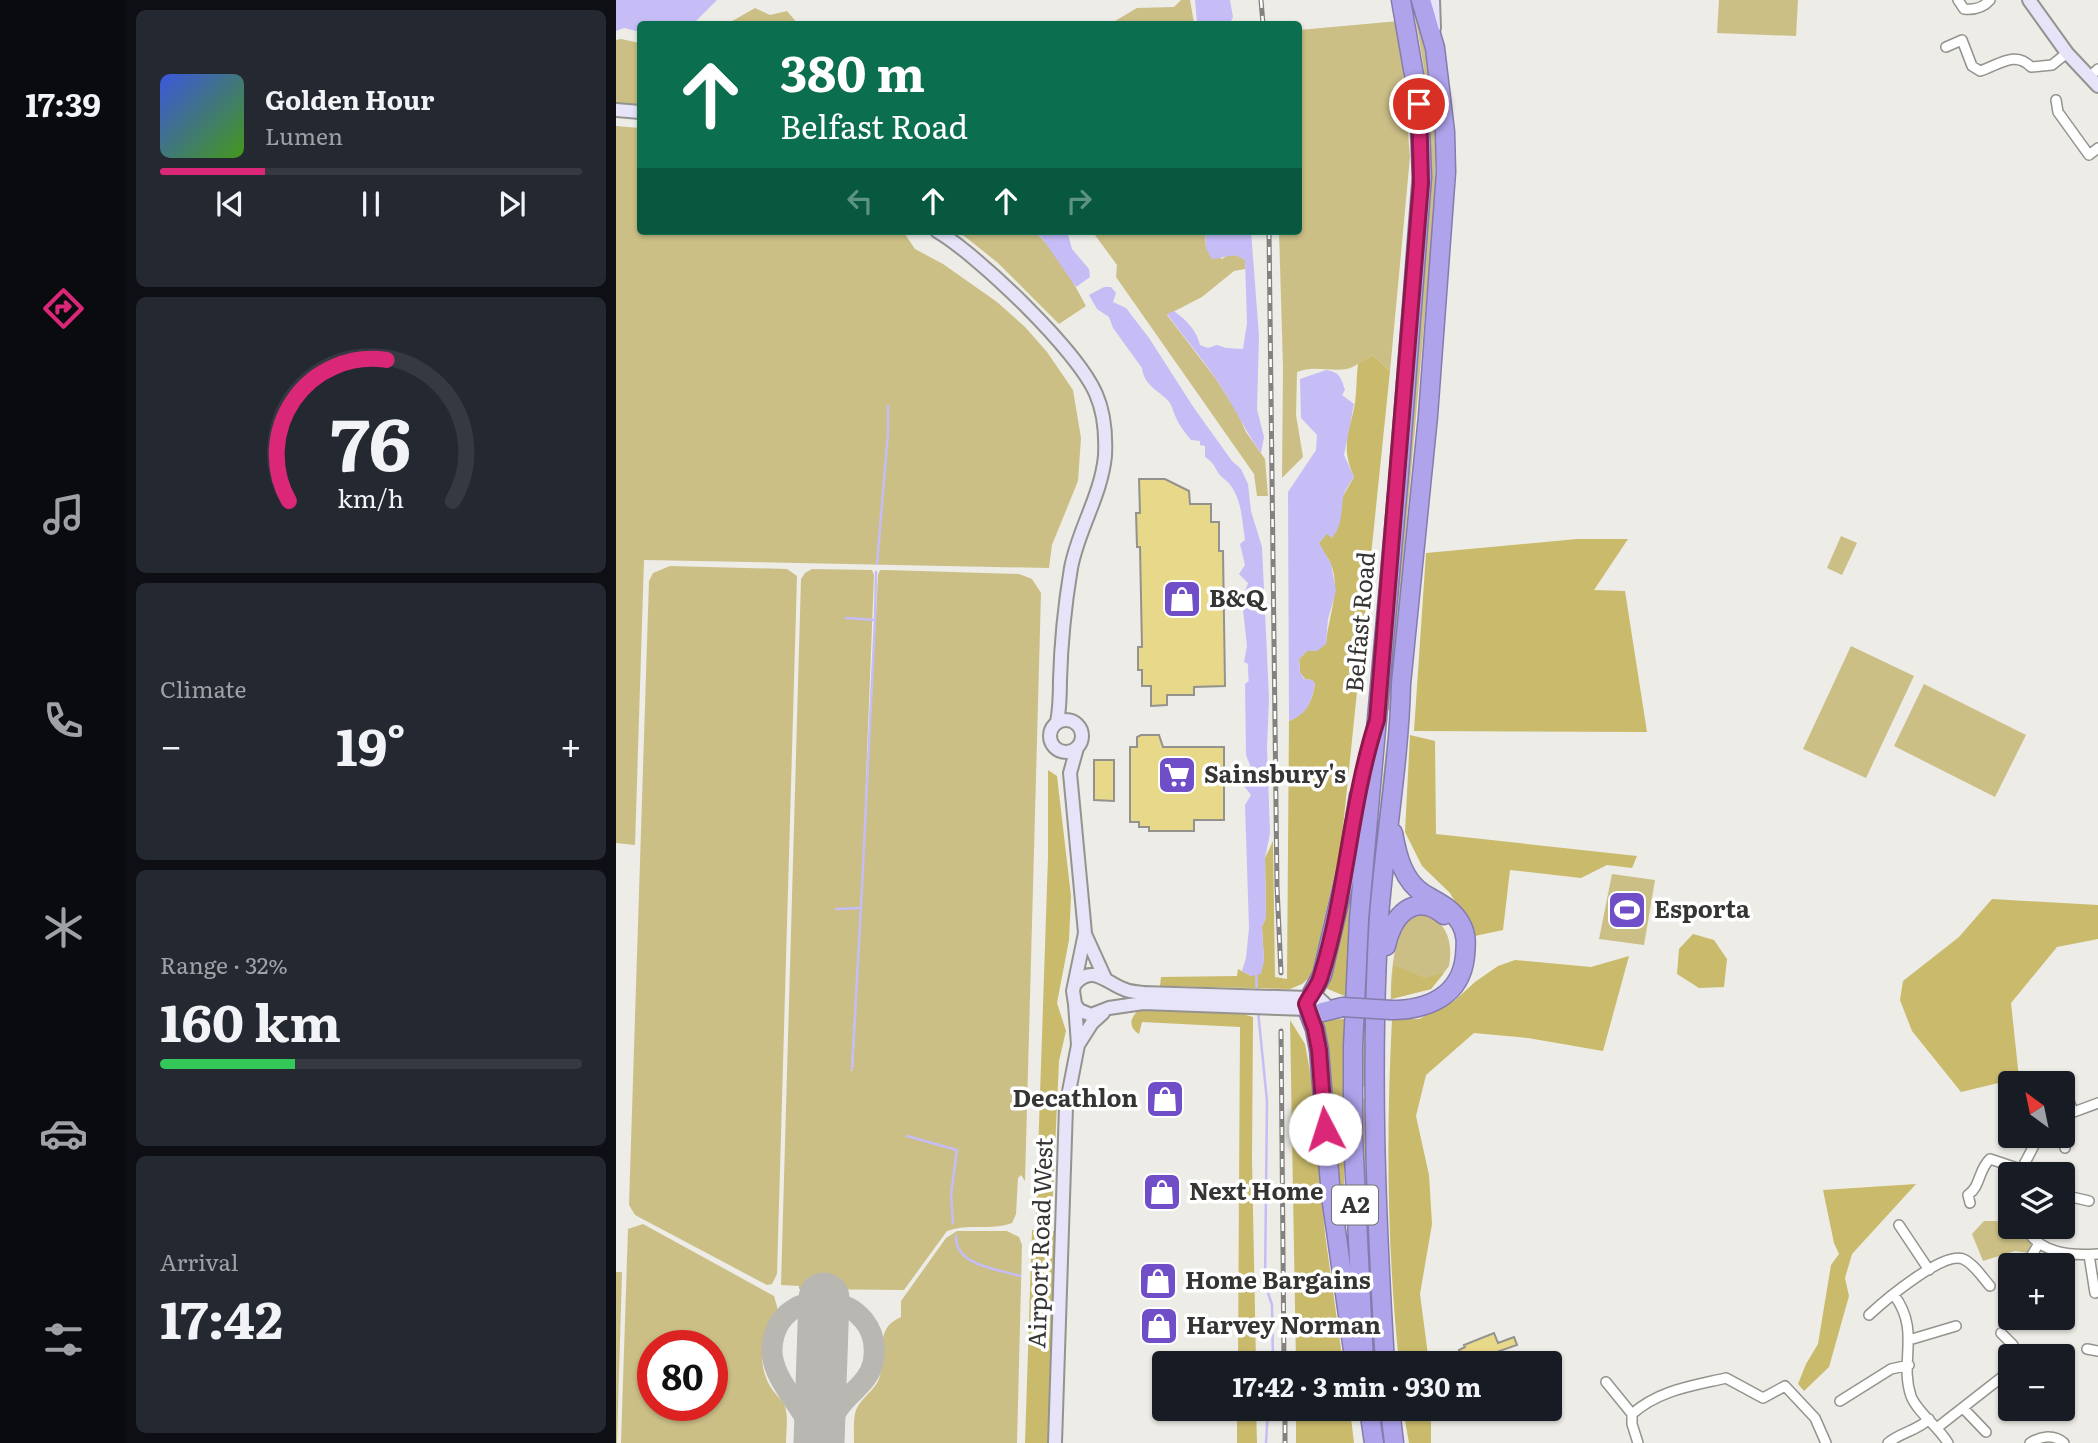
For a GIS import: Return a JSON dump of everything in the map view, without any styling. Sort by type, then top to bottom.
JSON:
[{"type":"highway","name":"Belfast Road","points":[[1363,1351],[1356,1232],[1353,1047],[1359,919],[1422,177],[1419,104],[1401,0]]},
{"type":"highway","name":"A2","points":[[1421,0],[1435,48]]},
{"type":"highway","name":"Belfast Road","points":[[1384,1351],[1374,1178],[1376,983],[1380,915],[1429,416],[1445,213],[1445,132],[1435,48]]},
{"type":"highway","points":[[1354,1351],[1347,1316],[1331,1196],[1313,1004],[1348,864],[1365,757],[1377,720]]},
{"type":"highway","points":[[1313,1004],[1409,1010],[1437,1001],[1455,985],[1465,952],[1466,937],[1450,908],[1424,894],[1405,874],[1396,846],[1391,807]]},
{"type":"highway","points":[[1376,983],[1389,930],[1406,909],[1424,907],[1440,911],[1448,918],[1465,952]]},
{"type":"highway","points":[[1371,1421],[1374,1443]]},
{"type":"highway","points":[[1391,1421],[1394,1443]]},
{"type":"street","name":"Belfast Road","points":[[1433,0],[1435,48]]},
{"type":"street","points":[[1958,0],[1964,9],[1969,9],[1979,8],[1990,0]]},
{"type":"street","points":[[2029,0],[2067,53],[2095,77]]},
{"type":"street","points":[[1946,47],[1962,40],[1972,66],[1980,71],[2016,58],[2025,60],[2031,67],[2043,68],[2056,63],[2067,53]]},
{"type":"street","points":[[2056,100],[2058,112],[2089,155],[2098,148]]},
{"type":"street","points":[[616,110],[637,112]]},
{"type":"street","points":[[942,235],[977,261],[1078,362],[1096,393],[1103,414],[1105,436],[1102,476],[1070,570],[1060,680],[1061,703],[1057,722],[1049,736],[1070,773]]},
{"type":"street","points":[[1061,703],[1082,734],[1070,773],[1085,933],[1073,998],[1075,1004],[1091,1016],[1106,1010],[1143,1003],[1257,1001],[1283,1007],[1313,1004]]},
{"type":"street","points":[[1057,722],[1073,721]]},
{"type":"street","points":[[1058,750],[1068,752],[1077,748]]},
{"type":"street","points":[[1085,933],[1114,996],[1106,1010]]},
{"type":"street","points":[[1075,985],[1079,979],[1092,974],[1128,991],[1313,1004]]},
{"type":"street","name":"Airport Road West","points":[[1055,1443],[1066,1107],[1078,1045],[1075,1004]]},
{"type":"street","points":[[1283,1007],[1306,1022],[1319,1050]]},
{"type":"street","name":"Airport Road West","points":[[1078,1045],[1092,1024],[1106,1010]]},
{"type":"street","points":[[2076,1112],[2098,1103]]},
{"type":"street","points":[[1970,1203],[1968,1195],[1977,1185],[1982,1166],[1990,1159],[1998,1162]]},
{"type":"street","points":[[2075,1198],[2089,1201]]},
{"type":"street","points":[[1899,1225],[1929,1270]]},
{"type":"street","points":[[2036,1239],[2059,1253],[2094,1255],[2095,1293]]},
{"type":"street","points":[[2033,1253],[2039,1243]]},
{"type":"street","points":[[1869,1315],[1929,1270],[1953,1257],[1964,1259],[1990,1286]]},
{"type":"street","points":[[1894,1295],[1903,1309],[1909,1340],[1908,1383],[1912,1398],[1918,1408],[1938,1427],[1948,1443]]},
{"type":"street","points":[[1909,1340],[1956,1326]]},
{"type":"street","points":[[2001,1333],[2011,1344]]},
{"type":"street","points":[[2087,1349],[2098,1351]]},
{"type":"street","points":[[1840,1401],[1891,1369],[1909,1365]]},
{"type":"street","points":[[1632,1414],[1658,1395],[1726,1378],[1763,1398],[1785,1386],[1815,1418],[1826,1443]]},
{"type":"street","points":[[1606,1382],[1632,1414],[1638,1443]]},
{"type":"street","points":[[1938,1427],[1998,1385]]},
{"type":"street","points":[[1963,1408],[1986,1432]]},
{"type":"street","points":[[1888,1443],[1919,1429],[1929,1419]]},
{"type":"street","points":[[2030,1443],[2046,1436],[2064,1443]]},
{"type":"shaded area","points":[[616,0],[717,0],[696,21],[637,21],[637,31],[624,28],[616,31]]},
{"type":"shaded area","points":[[1181,0],[1190,0],[1194,21],[1115,21],[1137,8],[1174,7]]},
{"type":"shaded area","points":[[1195,0],[1230,0],[1233,17],[1231,21],[1197,21]]},
{"type":"shaded area","points":[[1411,0],[1429,65],[1436,115],[1435,201],[1390,711],[1386,708],[1431,170],[1426,84]]},
{"type":"shaded area","points":[[1719,0],[1798,0],[1796,36],[1717,33]]},
{"type":"shaded area","points":[[755,8],[770,15],[787,11],[795,21],[732,21]]},
{"type":"shaded area","points":[[1399,21],[1410,157],[1390,371],[1372,355],[1347,369],[1309,369],[1297,372],[1296,415],[1303,457],[1282,478],[1283,367],[1279,235],[1302,235],[1302,30]]},
{"type":"shaded area","points":[[616,40],[637,42],[637,105],[616,105]]},
{"type":"shaded area","points":[[616,126],[637,128],[637,235],[906,235],[915,249],[943,264],[997,302],[1025,327],[1047,352],[1073,390],[1081,438],[1078,481],[1052,545],[1049,568],[644,560],[635,845],[616,843]]},
{"type":"shaded area","points":[[963,235],[1037,235],[1061,264],[1086,306],[1059,324],[998,263]]},
{"type":"shaded area","points":[[1037,235],[1068,235],[1072,249],[1089,269],[1090,277],[1076,287]]},
{"type":"shaded area","points":[[1095,235],[1205,235],[1206,248],[1222,259],[1234,255],[1245,260],[1245,269],[1234,271],[1202,297],[1167,315],[1216,379],[1265,459],[1268,496],[1257,496],[1254,474],[1116,277],[1117,265]]},
{"type":"shaded area","points":[[1205,235],[1251,235],[1259,336],[1257,409],[1264,437],[1261,453],[1216,379],[1167,314],[1174,311],[1186,321],[1200,345],[1208,348],[1217,345],[1243,349],[1247,323],[1245,260],[1233,255],[1212,259],[1206,248]]},
{"type":"shaded area","points":[[1104,287],[1111,287],[1116,293],[1113,302],[1126,308],[1149,338],[1194,408],[1232,461],[1241,469],[1248,484],[1251,511],[1262,547],[1269,698],[1267,748],[1270,833],[1265,858],[1266,917],[1262,927],[1264,961],[1261,974],[1251,976],[1242,971],[1249,928],[1245,805],[1251,795],[1244,786],[1250,765],[1246,755],[1245,684],[1250,680],[1248,664],[1244,662],[1247,646],[1242,601],[1248,583],[1239,574],[1245,565],[1240,544],[1245,540],[1239,505],[1230,484],[1205,457],[1205,446],[1200,445],[1200,441],[1191,440],[1179,424],[1170,402],[1147,381],[1142,368],[1113,328],[1109,317],[1097,309],[1089,295]]},
{"type":"shaded area","points":[[1372,355],[1390,371],[1341,847],[1311,976],[1290,989],[1160,986],[1161,977],[1237,976],[1238,969],[1251,976],[1264,961],[1262,927],[1266,917],[1265,858],[1273,841],[1275,977],[1287,979],[1289,721],[1307,707],[1315,684],[1312,680],[1305,679],[1300,672],[1299,659],[1307,651],[1326,644],[1335,582],[1330,562],[1319,543],[1327,533],[1332,538],[1343,496],[1354,477],[1348,460],[1347,445],[1358,364]]},
{"type":"shaded area","points":[[1326,370],[1339,376],[1345,390],[1342,395],[1354,404],[1344,455],[1354,477],[1344,495],[1338,529],[1332,538],[1327,534],[1319,543],[1331,564],[1336,591],[1328,619],[1326,644],[1317,651],[1307,651],[1299,659],[1300,672],[1304,679],[1312,680],[1315,684],[1310,702],[1301,715],[1289,721],[1288,492],[1316,450],[1317,435],[1301,418],[1300,379]]},
{"type":"shaded area","points":[[1841,536],[1857,543],[1842,575],[1827,568]]},
{"type":"shaded area","points":[[1577,539],[1628,539],[1594,590],[1625,591],[1647,732],[1414,731],[1426,553]]},
{"type":"shaded area","points":[[670,566],[787,569],[797,576],[777,1274],[772,1284],[767,1285],[635,1215],[629,1205],[649,581],[653,573]]},
{"type":"shaded area","points":[[812,569],[872,570],[874,575],[863,858],[851,1071],[853,1070],[878,575],[880,570],[1019,574],[1032,579],[1041,593],[1025,1181],[1021,1175],[1018,1178],[1016,1214],[1012,1223],[947,1231],[904,1290],[799,1289],[799,1286],[781,1285],[801,579]]},
{"type":"shaded area","points":[[1851,646],[1914,676],[1866,778],[1803,749]]},
{"type":"shaded area","points":[[1924,684],[2026,735],[1995,797],[1894,746]]},
{"type":"shaded area","points":[[1388,730],[1370,965],[1366,1085],[1363,1087],[1362,1040],[1367,951]]},
{"type":"shaded area","points":[[1410,735],[1435,741],[1436,834],[1637,856],[1632,868],[1607,865],[1581,878],[1510,870],[1503,930],[1475,936],[1450,893],[1422,866],[1405,832]]},
{"type":"shaded area","points":[[1048,770],[1057,776],[1071,896],[1069,940],[1057,1003],[1066,1031],[1059,1061],[1052,1214],[1036,1214],[1048,857]]},
{"type":"shaded area","points":[[1356,843],[1347,997],[1323,987]]},
{"type":"shaded area","name":"Esporta","points":[[1612,874],[1655,880],[1644,945],[1599,939]]},
{"type":"shaded area","points":[[1992,899],[2098,905],[2098,939],[2057,947],[2011,1003],[2018,1071],[1998,1071],[1998,1083],[1961,1092],[1912,1031],[1900,1000],[1903,981],[1959,937]]},
{"type":"shaded area","points":[[1428,914],[1435,918],[1448,936],[1449,966],[1431,989],[1391,999],[1393,960],[1401,930],[1409,919]]},
{"type":"shaded area","points":[[1693,934],[1714,940],[1727,959],[1724,987],[1699,988],[1677,974],[1679,949]]},
{"type":"shaded area","points":[[1629,956],[1603,1051],[1528,1038],[1474,1033],[1426,1075],[1416,1116],[1429,1175],[1432,1224],[1420,1294],[1427,1351],[1398,1351],[1389,1191],[1392,1019],[1419,1019],[1453,1002],[1498,966],[1515,960],[1591,967]]},
{"type":"shaded area","points":[[1394,965],[1424,978],[1444,973],[1431,989],[1391,999]]},
{"type":"shaded area","points":[[1142,1008],[1239,1013],[1253,1017],[1252,1159],[1256,1351],[1238,1351],[1240,1027],[1142,1022],[1139,1034],[1132,1024],[1135,1014]]},
{"type":"shaded area","points":[[1344,1019],[1344,1231],[1340,1234],[1321,1026],[1322,1020]]},
{"type":"shaded area","points":[[1290,1020],[1305,1044],[1314,1093],[1325,1234],[1341,1351],[1296,1351]]},
{"type":"shaded area","points":[[1362,1098],[1365,1099],[1368,1242],[1376,1351],[1370,1351],[1362,1239]]},
{"type":"shaded area","points":[[1916,1184],[1852,1254],[1845,1278],[1849,1296],[1829,1367],[1804,1391],[1798,1384],[1818,1344],[1831,1265],[1839,1254],[1834,1243],[1823,1190]]},
{"type":"shaded area","points":[[1984,1221],[1998,1221],[1998,1239],[2029,1239],[2032,1249],[2029,1253],[1998,1253],[1998,1256],[1983,1261],[1972,1234]]},
{"type":"shaded area","points":[[643,1224],[774,1296],[779,1314],[768,1331],[762,1358],[770,1386],[786,1408],[786,1443],[621,1443],[628,1229]]},
{"type":"shaded area","points":[[1032,1230],[1055,1231],[1048,1443],[1025,1443]]},
{"type":"shaded area","points":[[957,1231],[1007,1231],[1019,1237],[1022,1245],[1017,1443],[854,1443],[856,1410],[879,1379],[882,1344],[887,1328],[901,1317],[901,1301],[946,1238]]},
{"type":"shaded area","points":[[616,1272],[622,1272],[617,1443],[616,1443]]},
{"type":"shaded area","points":[[1237,1421],[1256,1421],[1257,1443],[1237,1443]]},
{"type":"shaded area","points":[[1296,1421],[1351,1421],[1354,1443],[1296,1443]]},
{"type":"shaded area","points":[[1405,1421],[1431,1421],[1431,1443],[1409,1443]]},
{"type":"building","name":"B&Q","points":[[1139,479],[1165,479],[1189,491],[1190,504],[1211,504],[1211,522],[1219,522],[1219,551],[1223,551],[1225,686],[1194,687],[1194,695],[1167,695],[1167,705],[1151,706],[1151,686],[1142,686],[1142,670],[1138,670],[1138,647],[1142,647],[1140,547],[1137,547],[1136,513],[1140,513]]},
{"type":"building","name":"Sainsbury's","points":[[1159,735],[1163,747],[1224,747],[1224,820],[1194,820],[1194,831],[1149,831],[1149,827],[1139,827],[1139,822],[1130,822],[1130,747],[1137,747],[1137,737]]},
{"type":"building","points":[[1094,760],[1114,760],[1114,801],[1094,800]]},
{"type":"building","points":[[1494,1333],[1498,1343],[1514,1337],[1517,1345],[1500,1351],[1459,1351],[1464,1345]]},
{"type":"waterway","points":[[877,564],[888,406]]},
{"type":"waterway","points":[[875,620],[876,572]]},
{"type":"waterway","points":[[846,618],[875,620],[861,908]]},
{"type":"waterway","points":[[1249,668],[1250,682]]},
{"type":"waterway","points":[[836,909],[861,908],[852,1069]]},
{"type":"waterway","points":[[1256,972],[1257,994]]},
{"type":"waterway","points":[[1258,1011],[1267,1101],[1265,1283],[1272,1305],[1273,1351]]},
{"type":"waterway","points":[[907,1136],[957,1150],[951,1194],[953,1223]]},
{"type":"waterway","points":[[956,1236],[962,1254],[970,1260],[1020,1276]]},
{"type":"waterway","points":[[1266,1443],[1267,1421]]},
{"type":"taxiway","points":[[818,1443],[777,1372],[772,1348],[778,1325],[792,1310],[810,1303],[830,1302],[849,1308],[864,1320],[873,1339],[873,1363],[864,1381],[838,1410],[820,1443]]},
{"type":"runway","points":[[819,1443],[824,1298]]},
{"type":"railway","points":[[1261,0],[1263,21]]},
{"type":"railway","points":[[1269,235],[1277,887],[1281,973]]},
{"type":"railway","points":[[1281,1031],[1284,1351]]},
{"type":"railway","points":[[1285,1421],[1285,1443]]},
{"type":"place","name":"B&Q","points":[[1182,599]]},
{"type":"place","name":"Sainsbury's","points":[[1177,775]]},
{"type":"place","name":"Esporta","points":[[1627,910]]},
{"type":"place","name":"Decathlon","points":[[1165,1099]]},
{"type":"place","name":"Next Home","points":[[1162,1192]]},
{"type":"place","name":"Home Bargains","points":[[1158,1281]]},
{"type":"place","name":"Harvey Norman","points":[[1159,1326]]},
{"type":"route","points":[[1325,1129],[1319,1050],[1306,1004],[1322,975],[1348,864],[1365,757],[1377,720],[1422,177],[1419,104]]}]
